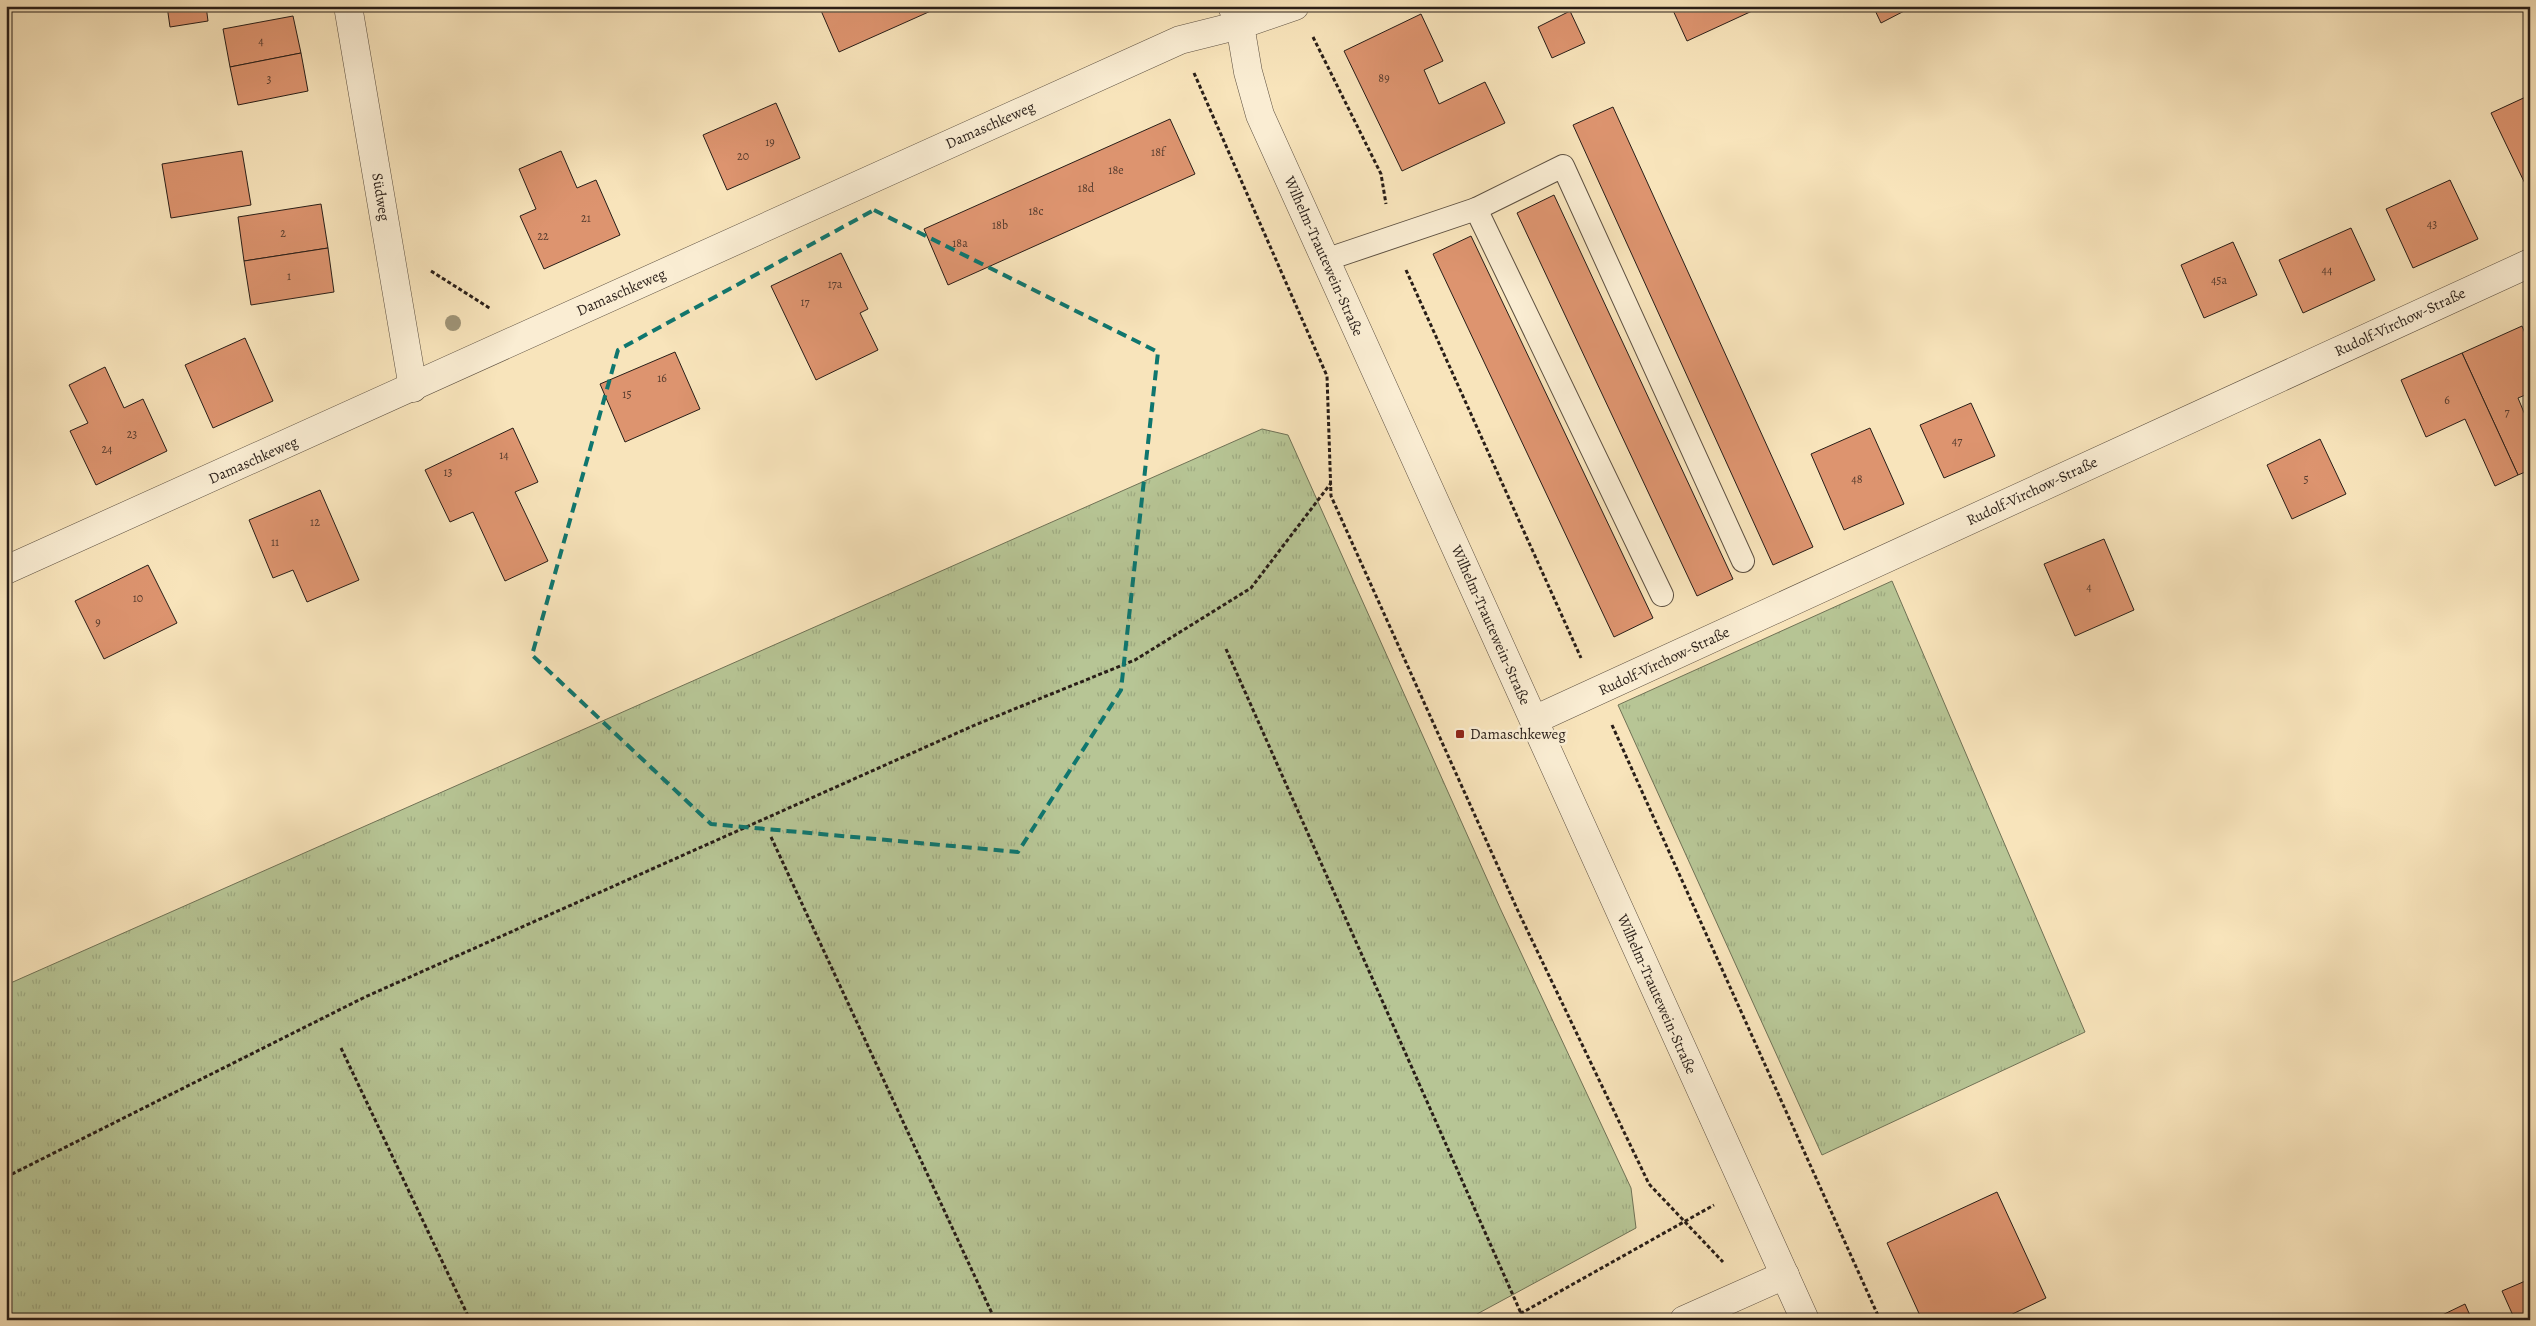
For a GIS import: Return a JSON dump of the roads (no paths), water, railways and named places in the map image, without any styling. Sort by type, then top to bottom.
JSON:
[{"type":"street","name":"Südweg","points":[[348,6],[413,388]]},
{"type":"street","name":"Damaschkeweg","points":[[6,570],[413,388],[1180,40],[1236,16],[1295,6]]},
{"type":"street","name":"Wilhelm-Trautewein-Straße","points":[[1236,16],[1248,72],[1260,115],[1805,1320]]},
{"type":"street","name":"Rudolf-Virchow-Straße","points":[[1534,720],[2530,262]]},
{"type":"street","points":[[1684,1320],[1785,1276]]},
{"type":"lane","points":[[1325,260],[1476,209],[1563,166],[1743,561]]},
{"type":"lane","points":[[1476,209],[1662,595]]},
{"type":"place","name":"Damaschkeweg","points":[[1460,734]]}]
